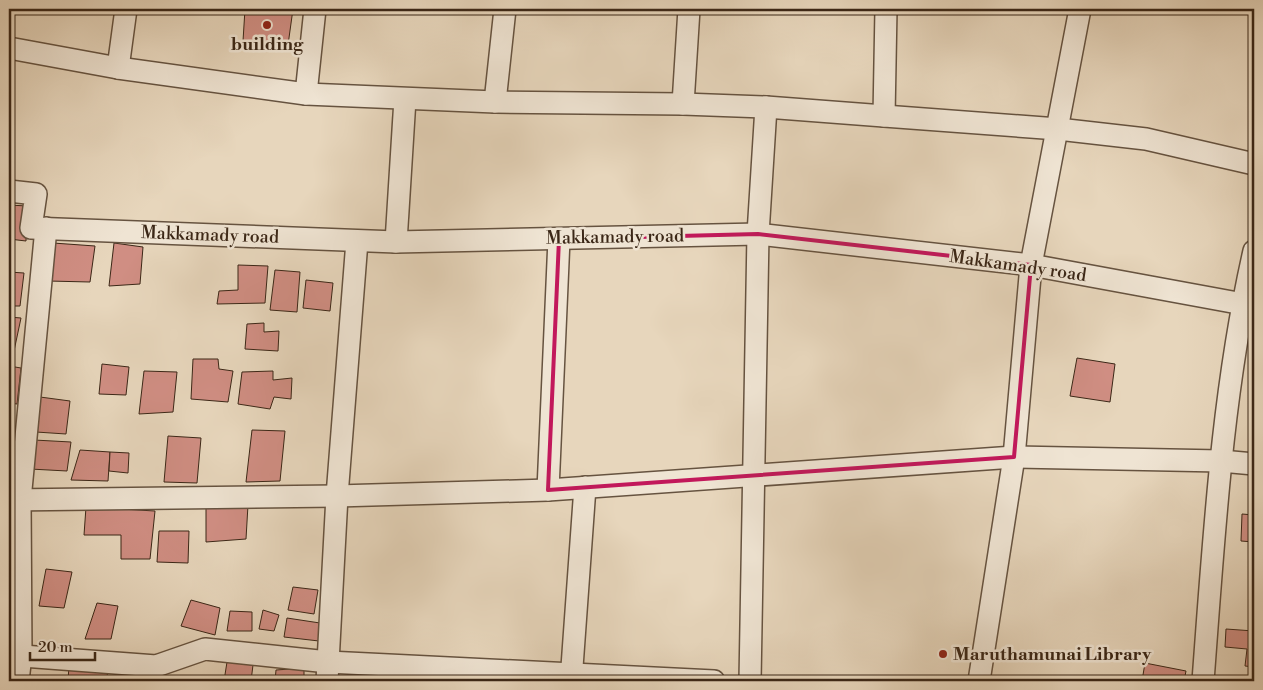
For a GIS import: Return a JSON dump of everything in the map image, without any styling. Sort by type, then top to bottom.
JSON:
[{"type":"street","points":[[118,68],[126,9]]},
{"type":"street","points":[[306,94],[315,9]]},
{"type":"street","points":[[495,102],[505,9]]},
{"type":"street","points":[[683,104],[689,9]]},
{"type":"street","points":[[884,116],[886,9]]},
{"type":"street","points":[[979,681],[1014,457],[1031,265],[1080,9]]},
{"type":"street","points":[[9,48],[118,68],[306,94],[495,102],[766,107],[1058,129],[1146,139],[1254,164]]},
{"type":"street","points":[[396,242],[405,98]]},
{"type":"street","points":[[750,681],[758,234],[766,107]]},
{"type":"street","points":[[9,190],[36,194],[32,228],[46,228],[14,500],[15,655],[18,681]]},
{"type":"street","name":"Makkamady road","points":[[46,228],[396,242],[758,234],[1031,265],[1248,305]]},
{"type":"street","points":[[548,490],[559,238]]},
{"type":"street","points":[[328,672],[337,496],[358,240]]},
{"type":"street","points":[[1202,681],[1221,461],[1248,305],[1254,251]]},
{"type":"street","points":[[14,500],[337,496],[548,490],[1014,457],[1221,461],[1254,464]]},
{"type":"street","points":[[571,678],[585,487]]},
{"type":"street","points":[[15,655],[156,666],[205,649],[328,672],[714,681]]},
{"type":"highlighted area","points":[[758,234],[1031,265],[1014,457],[548,490],[559,239]]},
{"type":"building","name":"building","points":[[245,9],[293,9],[288,45],[243,41]]},
{"type":"building","points":[[9,205],[27,206],[26,241],[9,239]]},
{"type":"building","points":[[53,243],[95,246],[90,282],[48,281]]},
{"type":"building","points":[[114,243],[143,247],[140,284],[109,286]]},
{"type":"building","points":[[238,265],[268,266],[265,303],[217,304],[219,291],[238,290]]},
{"type":"building","points":[[275,270],[300,272],[297,312],[270,310]]},
{"type":"building","points":[[9,272],[24,273],[20,306],[9,306]]},
{"type":"building","points":[[306,280],[333,283],[330,311],[303,308]]},
{"type":"building","points":[[9,317],[21,318],[14,351],[9,351]]},
{"type":"building","points":[[264,323],[264,332],[279,331],[278,351],[245,349],[247,324]]},
{"type":"building","points":[[1077,358],[1115,364],[1110,402],[1070,396]]},
{"type":"building","points":[[193,359],[218,359],[219,369],[233,371],[228,402],[191,399]]},
{"type":"building","points":[[102,364],[129,367],[126,395],[99,394]]},
{"type":"building","points":[[9,366],[21,368],[17,404],[9,403]]},
{"type":"building","points":[[144,371],[177,372],[173,412],[139,414]]},
{"type":"building","points":[[273,371],[273,380],[292,378],[291,399],[274,397],[270,409],[238,404],[242,372]]},
{"type":"building","points":[[40,397],[70,401],[66,434],[36,432]]},
{"type":"building","points":[[252,430],[285,431],[280,481],[246,482]]},
{"type":"building","points":[[168,436],[201,438],[197,483],[164,482]]},
{"type":"building","points":[[34,440],[71,442],[67,471],[30,469]]},
{"type":"building","points":[[80,450],[110,452],[108,481],[71,480]]},
{"type":"building","points":[[110,452],[129,453],[128,473],[109,471]]},
{"type":"building","points":[[248,505],[246,539],[206,542],[206,508]]},
{"type":"building","points":[[86,507],[155,511],[150,559],[121,559],[121,535],[84,535]]},
{"type":"building","points":[[1242,514],[1254,515],[1254,542],[1241,541]]},
{"type":"building","points":[[159,531],[189,531],[188,563],[157,562]]},
{"type":"building","points":[[46,569],[72,572],[64,608],[39,606]]},
{"type":"building","points":[[1251,586],[1254,586],[1254,623],[1250,623]]},
{"type":"building","points":[[293,587],[318,590],[314,614],[288,610]]},
{"type":"building","points":[[191,600],[220,608],[215,635],[181,626]]},
{"type":"building","points":[[97,603],[118,606],[111,639],[85,639]]},
{"type":"building","points":[[263,610],[279,615],[274,631],[259,629]]},
{"type":"building","points":[[230,611],[252,612],[252,631],[227,631]]},
{"type":"building","points":[[287,618],[320,623],[319,641],[284,637]]},
{"type":"building","points":[[1226,629],[1254,631],[1254,667],[1245,666],[1247,649],[1225,647]]},
{"type":"building","points":[[227,662],[253,665],[251,681],[224,681]]},
{"type":"building","points":[[1145,663],[1186,671],[1184,681],[1142,681]]},
{"type":"building","points":[[69,665],[108,671],[106,681],[68,681]]},
{"type":"building","points":[[304,668],[304,681],[275,681],[276,670]]},
{"type":"place","name":"building","points":[[267,25]]},
{"type":"place","name":"Maruthamunai Library","points":[[943,654]]}]
